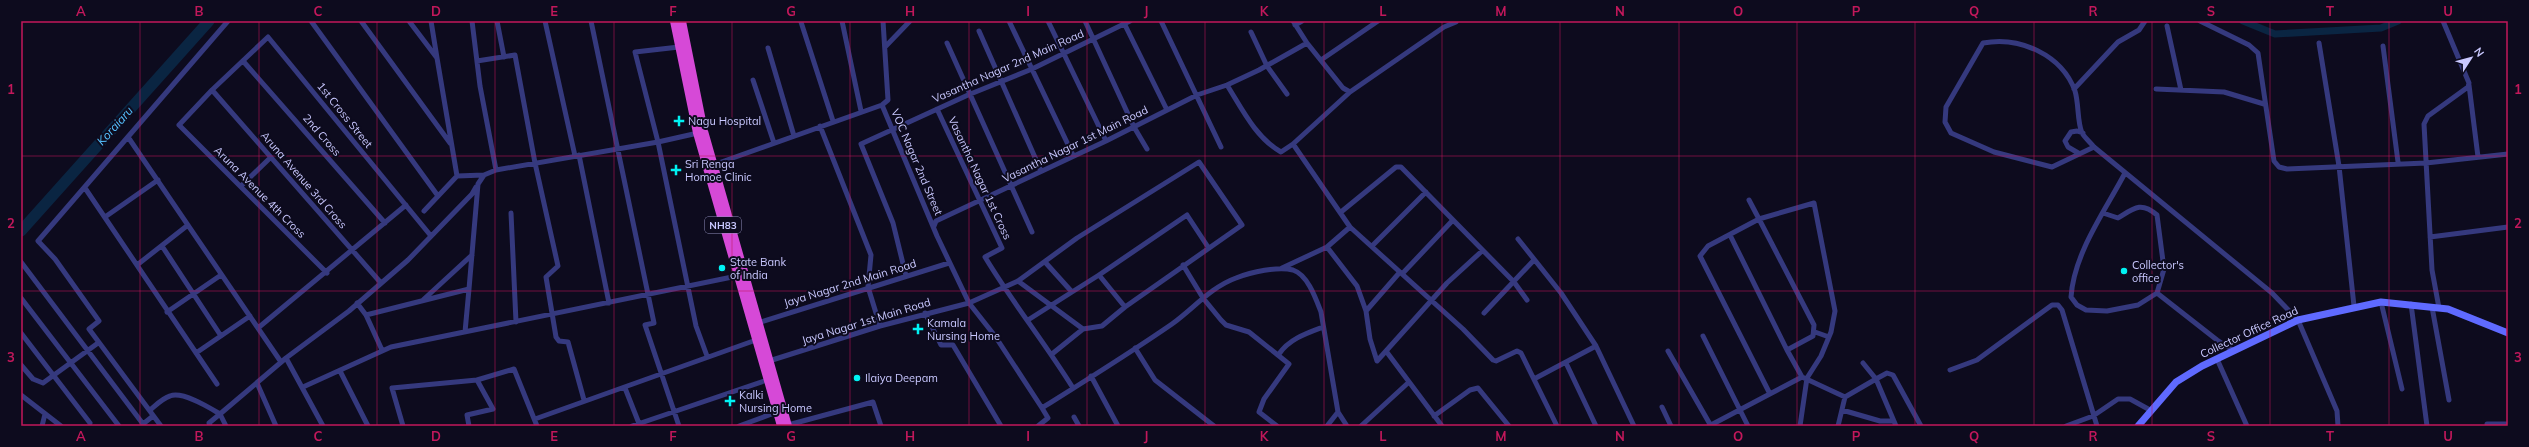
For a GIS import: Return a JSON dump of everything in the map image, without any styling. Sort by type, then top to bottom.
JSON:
[{"type":"highway","name":"NH83","points":[[674,21],[679,47],[737,276],[769,361],[788,426]]},
{"type":"highway","name":"NH83","points":[[682,21],[701,132],[713,165],[754,323],[756,340],[781,426]]},
{"type":"main road","name":"Collector Office Road","points":[[2138,426],[2150,410],[2176,382],[2217,359],[2298,320],[2354,306],[2381,302],[2448,309],[2508,333]]},
{"type":"street","points":[[161,426],[98,343],[89,329],[99,321],[56,259],[38,241],[85,188],[198,53],[228,21]]},
{"type":"street","points":[[311,21],[438,196]]},
{"type":"street","points":[[361,21],[451,144]]},
{"type":"street","points":[[409,21],[437,58]]},
{"type":"street","points":[[431,21],[457,176]]},
{"type":"street","points":[[472,21],[477,61],[496,170]]},
{"type":"street","points":[[497,21],[504,57]]},
{"type":"street","points":[[545,21],[577,155],[609,303]]},
{"type":"street","points":[[591,21],[616,148],[654,322],[644,325],[679,426]]},
{"type":"street","points":[[842,21],[861,111]]},
{"type":"street","points":[[713,165],[861,111],[882,105],[888,100],[883,21]]},
{"type":"street","points":[[885,47],[910,21]]},
{"type":"street","points":[[1009,21],[1073,155]]},
{"type":"street","points":[[1048,21],[1106,141]]},
{"type":"street","points":[[1086,21],[1134,127],[1147,149]]},
{"type":"street","name":"Vasantha Nagar 2nd Main Road","points":[[906,276],[893,223],[861,144],[968,95],[1032,69],[1130,21]]},
{"type":"street","points":[[1160,21],[1221,147]]},
{"type":"street","points":[[1302,21],[1294,23],[1307,43],[1343,88],[1350,92]]},
{"type":"street","points":[[1321,60],[1378,21]]},
{"type":"street","points":[[2074,89],[2118,42],[2139,30],[2145,21]]},
{"type":"street","points":[[2200,21],[2249,44],[2258,53],[2264,104],[2274,161],[2279,167],[2287,169],[2398,162],[2426,163],[2508,154]]},
{"type":"street","points":[[2443,21],[2469,83],[2478,157]]},
{"type":"street","points":[[801,22],[833,121]]},
{"type":"street","points":[[1227,85],[1252,126],[1273,148],[1281,152],[1293,144],[1350,92],[1381,73],[1444,27],[1456,22]]},
{"type":"street","points":[[1124,23],[1167,110]]},
{"type":"street","points":[[2167,26],[2181,90]]},
{"type":"street","points":[[978,31],[1000,83],[1041,171]]},
{"type":"street","points":[[1251,32],[1267,66],[1287,94]]},
{"type":"street","name":"1st Cross Street","points":[[243,61],[268,37],[431,236]]},
{"type":"street","points":[[2082,133],[2079,103],[2074,89],[2065,73],[2051,58],[2020,43],[1993,41],[1983,43],[1946,107],[1945,122],[1951,133],[1964,140],[2031,162],[2052,167],[2094,147]]},
{"type":"street","points":[[946,43],[968,95],[1012,185],[1032,232]]},
{"type":"street","name":"Vasantha Nagar 1st Main Road","points":[[934,226],[936,221],[1073,155],[1106,141],[1197,95],[1227,85],[1267,66],[1307,43]]},
{"type":"street","points":[[2319,43],[2339,166],[2354,306]]},
{"type":"street","points":[[2383,46],[2398,162]]},
{"type":"street","points":[[679,47],[635,52],[658,142],[686,286],[696,326],[707,356]]},
{"type":"street","points":[[768,48],[794,136]]},
{"type":"street","points":[[477,61],[515,55],[535,163],[558,266],[546,277],[556,337],[559,341],[568,342],[584,400]]},
{"type":"street","points":[[212,90],[243,61]]},
{"type":"street","name":"2nd Cross","points":[[243,61],[385,223]]},
{"type":"street","points":[[752,80],[774,143]]},
{"type":"street","points":[[2449,400],[2435,308],[2426,163],[2425,120],[2468,87],[2469,83]]},
{"type":"street","points":[[2156,89],[2224,92],[2264,104]]},
{"type":"street","name":"Aruna Avenue 4th Cross","points":[[212,90],[179,126],[327,273]]},
{"type":"street","name":"Aruna Avenue 3rd Cross","points":[[212,90],[381,283]]},
{"type":"street","name":"VOC Nagar 2nd Street","points":[[882,105],[894,130],[922,202],[969,303],[995,336],[1042,408]]},
{"type":"street","name":"Vasantha Nagar 1st Cross","points":[[937,110],[1002,248],[985,257],[1004,288]]},
{"type":"street","points":[[820,126],[871,255],[868,287],[880,326]]},
{"type":"street","points":[[2080,154],[2073,152],[2065,141],[2071,132],[2077,131],[2082,133],[2094,147],[2272,293],[2298,320],[2337,411],[2338,426]]},
{"type":"street","points":[[210,426],[209,423],[283,360],[357,303],[408,260],[472,194],[484,176],[496,170],[616,148],[658,142],[701,132]]},
{"type":"street","points":[[128,137],[220,275],[303,387],[323,426]]},
{"type":"street","points":[[1293,144],[1350,227],[1463,329],[1493,360],[1496,361],[1517,351],[1521,353],[1557,426]]},
{"type":"street","points":[[241,186],[270,158]]},
{"type":"street","name":"Jaya Nagar 1st Main Road","points":[[769,361],[880,326],[925,313],[969,303],[1004,288],[1018,281],[1076,238],[1199,162],[1242,225],[1208,247]]},
{"type":"street","points":[[1341,212],[1398,166],[1426,192],[1514,282],[1527,300]]},
{"type":"street","points":[[2103,213],[2118,218],[2141,206],[2148,207],[2157,215],[2164,269],[2157,293],[2138,305],[2107,311],[2086,310],[2077,305],[2071,297],[2078,264],[2103,213],[2125,173]]},
{"type":"street","points":[[424,211],[457,176],[484,176]]},
{"type":"street","points":[[105,217],[158,180]]},
{"type":"street","points":[[465,332],[478,184]]},
{"type":"street","points":[[85,188],[167,312],[217,384]]},
{"type":"street","points":[[1372,246],[1426,192]]},
{"type":"street","points":[[1749,200],[1815,332],[1829,337]]},
{"type":"street","points":[[1668,351],[1710,426],[1813,372],[1829,337],[1835,311],[1814,204],[1759,219],[1708,246],[1700,256],[1770,394]]},
{"type":"street","points":[[258,328],[327,273],[406,205]]},
{"type":"street","points":[[511,213],[516,322]]},
{"type":"street","points":[[1028,320],[1099,275],[1187,215],[1208,247],[1182,264],[1102,326],[1084,329],[1052,354]]},
{"type":"street","points":[[1366,312],[1401,273],[1453,220]]},
{"type":"street","points":[[137,265],[188,225]]},
{"type":"street","points":[[1038,426],[1048,418],[1042,408],[1173,323],[1203,298],[1236,278],[1282,268],[1327,248],[1350,227]]},
{"type":"street","points":[[2430,238],[2508,227]]},
{"type":"street","points":[[1730,235],[1787,350],[1805,377],[1845,398]]},
{"type":"street","points":[[1518,239],[1561,293],[1596,346],[1634,426]]},
{"type":"street","points":[[162,246],[221,336]]},
{"type":"street","points":[[1327,248],[1357,286],[1366,312],[1375,359],[1380,360],[1386,351],[1431,300],[1482,250]]},
{"type":"street","points":[[422,300],[472,255]]},
{"type":"street","points":[[1484,313],[1534,260]]},
{"type":"street","points":[[21,262],[141,425],[153,416]]},
{"type":"street","name":"Jaya Nagar 2nd Main Road","points":[[754,323],[949,262]]},
{"type":"street","points":[[1045,262],[1072,292]]},
{"type":"street","points":[[1182,264],[1203,298],[1226,325],[1249,332],[1279,354],[1289,364],[1264,399],[1259,412],[1277,426]]},
{"type":"street","points":[[1282,268],[1294,270],[1302,276],[1316,298],[1324,326],[1338,412],[1348,426]]},
{"type":"street","points":[[167,312],[220,275]]},
{"type":"street","points":[[1099,275],[1125,307]]},
{"type":"street","points":[[303,387],[340,371],[382,350],[737,276]]},
{"type":"street","points":[[1018,281],[1050,307],[1084,329]]},
{"type":"street","points":[[1004,288],[1052,354],[1074,388]]},
{"type":"street","points":[[366,315],[469,289]]},
{"type":"street","points":[[2157,293],[2217,340],[2234,351]]},
{"type":"street","points":[[21,298],[119,426]]},
{"type":"street","points":[[2381,302],[2402,389]]},
{"type":"street","points":[[357,303],[366,315],[382,350]]},
{"type":"street","points":[[2411,304],[2424,420],[2427,426]]},
{"type":"street","points":[[1950,370],[1977,360],[2052,305],[2058,305],[2062,310],[2097,426]]},
{"type":"street","points":[[925,313],[940,345],[953,345],[1001,426]]},
{"type":"street","points":[[196,353],[250,316]]},
{"type":"street","points":[[1279,354],[1288,344],[1301,335],[1324,326]]},
{"type":"street","points":[[1787,350],[1813,336],[1815,332]]},
{"type":"street","points":[[21,333],[90,423]]},
{"type":"street","points":[[1703,336],[1748,426]]},
{"type":"street","points":[[535,419],[584,400],[625,388],[660,372],[756,340]]},
{"type":"street","points":[[21,366],[33,379],[41,384],[98,343]]},
{"type":"street","points":[[1534,379],[1596,346]]},
{"type":"street","points":[[1135,348],[1155,380],[1214,426]]},
{"type":"street","points":[[1386,351],[1442,426]]},
{"type":"street","points":[[2217,359],[2247,426]]},
{"type":"street","points":[[1566,363],[1596,426]]},
{"type":"street","points":[[1863,363],[1876,380],[1895,424]]},
{"type":"street","points":[[403,426],[392,388],[477,380],[514,369],[537,426]]},
{"type":"street","points":[[340,371],[368,426]]},
{"type":"street","points":[[1838,426],[1845,398],[1887,373],[1893,375],[1921,426]]},
{"type":"street","points":[[1091,376],[1118,426]]},
{"type":"street","points":[[1800,426],[1805,377]]},
{"type":"street","points":[[469,426],[468,415],[493,409],[477,380]]},
{"type":"street","points":[[632,426],[640,425],[673,412],[768,380]]},
{"type":"street","points":[[1362,426],[1409,382]]},
{"type":"street","points":[[257,383],[276,426]]},
{"type":"street","points":[[625,388],[640,425]]},
{"type":"street","points":[[1434,416],[1470,390],[1478,388],[1508,425]]},
{"type":"street","points":[[150,410],[172,395],[190,399],[220,414],[226,426]]},
{"type":"street","points":[[21,396],[61,426]]},
{"type":"street","points":[[2066,426],[2093,416],[2118,399],[2125,398],[2150,410]]},
{"type":"street","points":[[788,426],[873,402],[881,426]]},
{"type":"street","points":[[1662,407],[1671,426]]},
{"type":"street","points":[[1842,410],[1895,424]]},
{"type":"street","points":[[742,425],[777,412]]},
{"type":"street","points":[[1327,426],[1338,412]]},
{"type":"street","points":[[42,426],[45,414]]},
{"type":"street","points":[[1074,417],[1079,426]]},
{"type":"street","points":[[2422,426],[2424,420]]},
{"type":"street","points":[[2487,424],[2508,424]]},
{"type":"waterway","name":"Koraiaru","points":[[21,231],[209,21]]},
{"type":"waterway","points":[[2243,21],[2275,34],[2381,28],[2398,21]]},
{"type":"place","name":"Nagu Hospital","points":[[679,121]]},
{"type":"place","name":"Sri Renga Homoe Clinic","points":[[676,170]]},
{"type":"place","name":"State Bank of India","points":[[722,268]]},
{"type":"place","name":"Collector's office","points":[[2124,271]]},
{"type":"place","name":"Kamala Nursing Home","points":[[918,329]]},
{"type":"place","name":"Ilaiya Deepam","points":[[857,378]]},
{"type":"place","name":"Kalki Nursing Home","points":[[730,401]]}]
